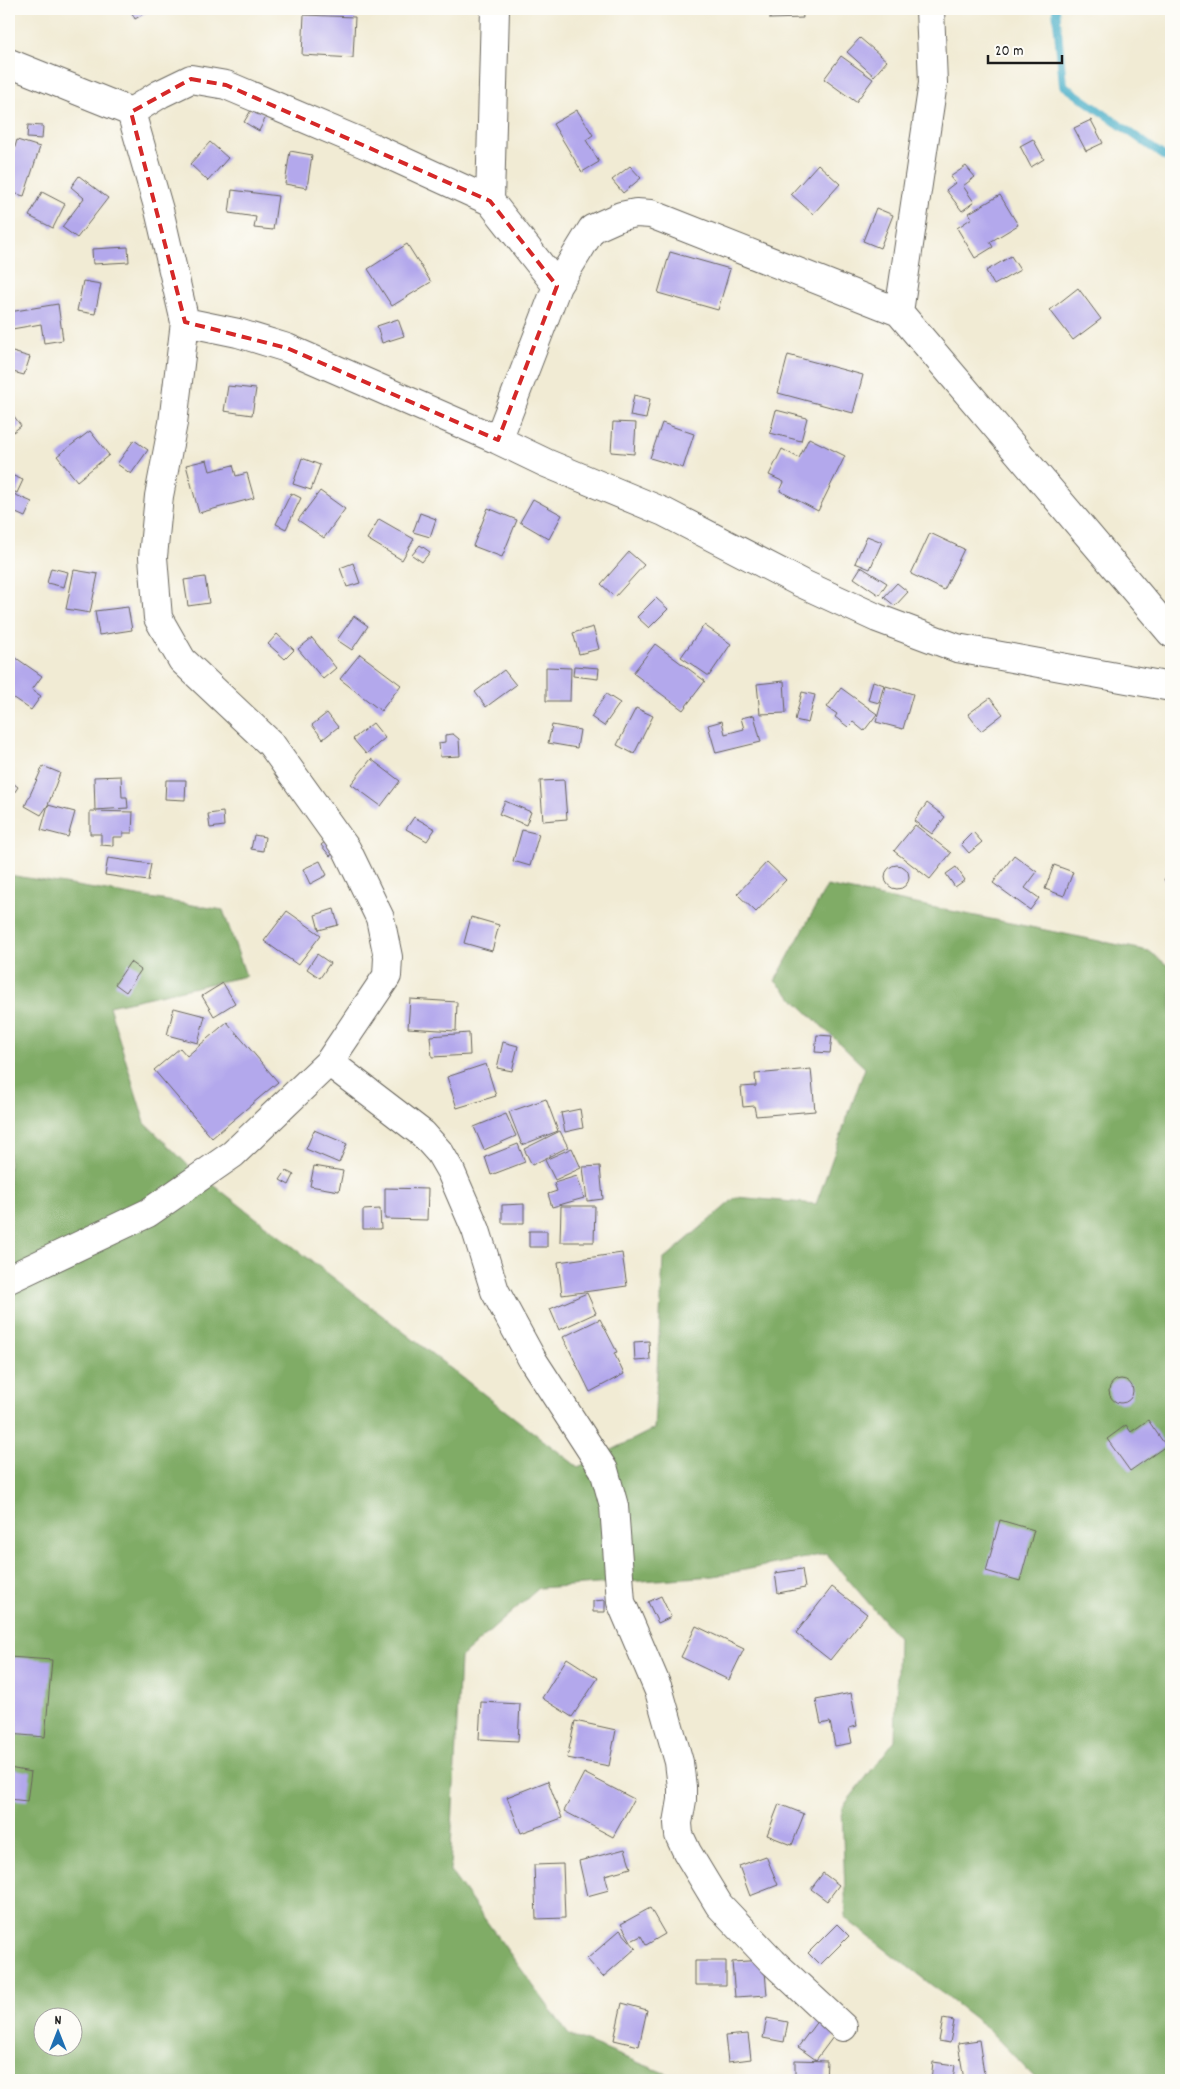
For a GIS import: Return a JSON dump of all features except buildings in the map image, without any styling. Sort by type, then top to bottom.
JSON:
[{"type":"street","points":[[490,201],[495,9]]},
{"type":"street","points":[[899,312],[933,83],[930,9]]},
{"type":"street","points":[[11,66],[131,112]]},
{"type":"street","points":[[131,112],[160,94],[191,79],[226,85],[372,147],[490,201],[556,286]]},
{"type":"street","points":[[9,1279],[148,1213],[233,1154],[329,1062],[387,976],[388,956],[380,918],[348,850],[271,744],[182,660],[158,618],[152,556],[159,496],[173,423],[185,322],[159,210],[131,112]]},
{"type":"street","points":[[498,440],[556,286],[592,229],[621,216],[636,213],[651,214],[899,312],[1171,633]]},
{"type":"street","points":[[185,322],[238,333],[287,348],[498,440],[546,463],[664,512],[801,583],[877,618],[957,648],[1171,687]]},
{"type":"street","points":[[329,1062],[424,1134],[452,1172],[476,1230],[495,1291],[532,1359],[604,1470],[614,1506],[621,1602],[659,1691],[679,1762],[682,1787],[678,1823],[679,1835],[719,1905],[773,1962],[843,2027]]},
{"type":"highlighted area","points":[[191,79],[226,85],[490,201],[557,286],[498,440],[287,348],[185,322],[131,112]]},
{"type":"green space","points":[[9,875],[223,910],[246,976],[109,1006],[145,1123],[189,1166],[578,1467],[654,1429],[663,1260],[736,1197],[816,1204],[865,1068],[775,981],[827,886],[1149,951],[1171,968],[1171,2080],[1037,2080],[986,2027],[846,1919],[842,1808],[895,1740],[898,1637],[826,1554],[714,1576],[539,1588],[460,1658],[450,1871],[569,2035],[682,2080],[9,2080]]},
{"type":"waterway","points":[[1056,9],[1063,85],[1171,161]]}]
